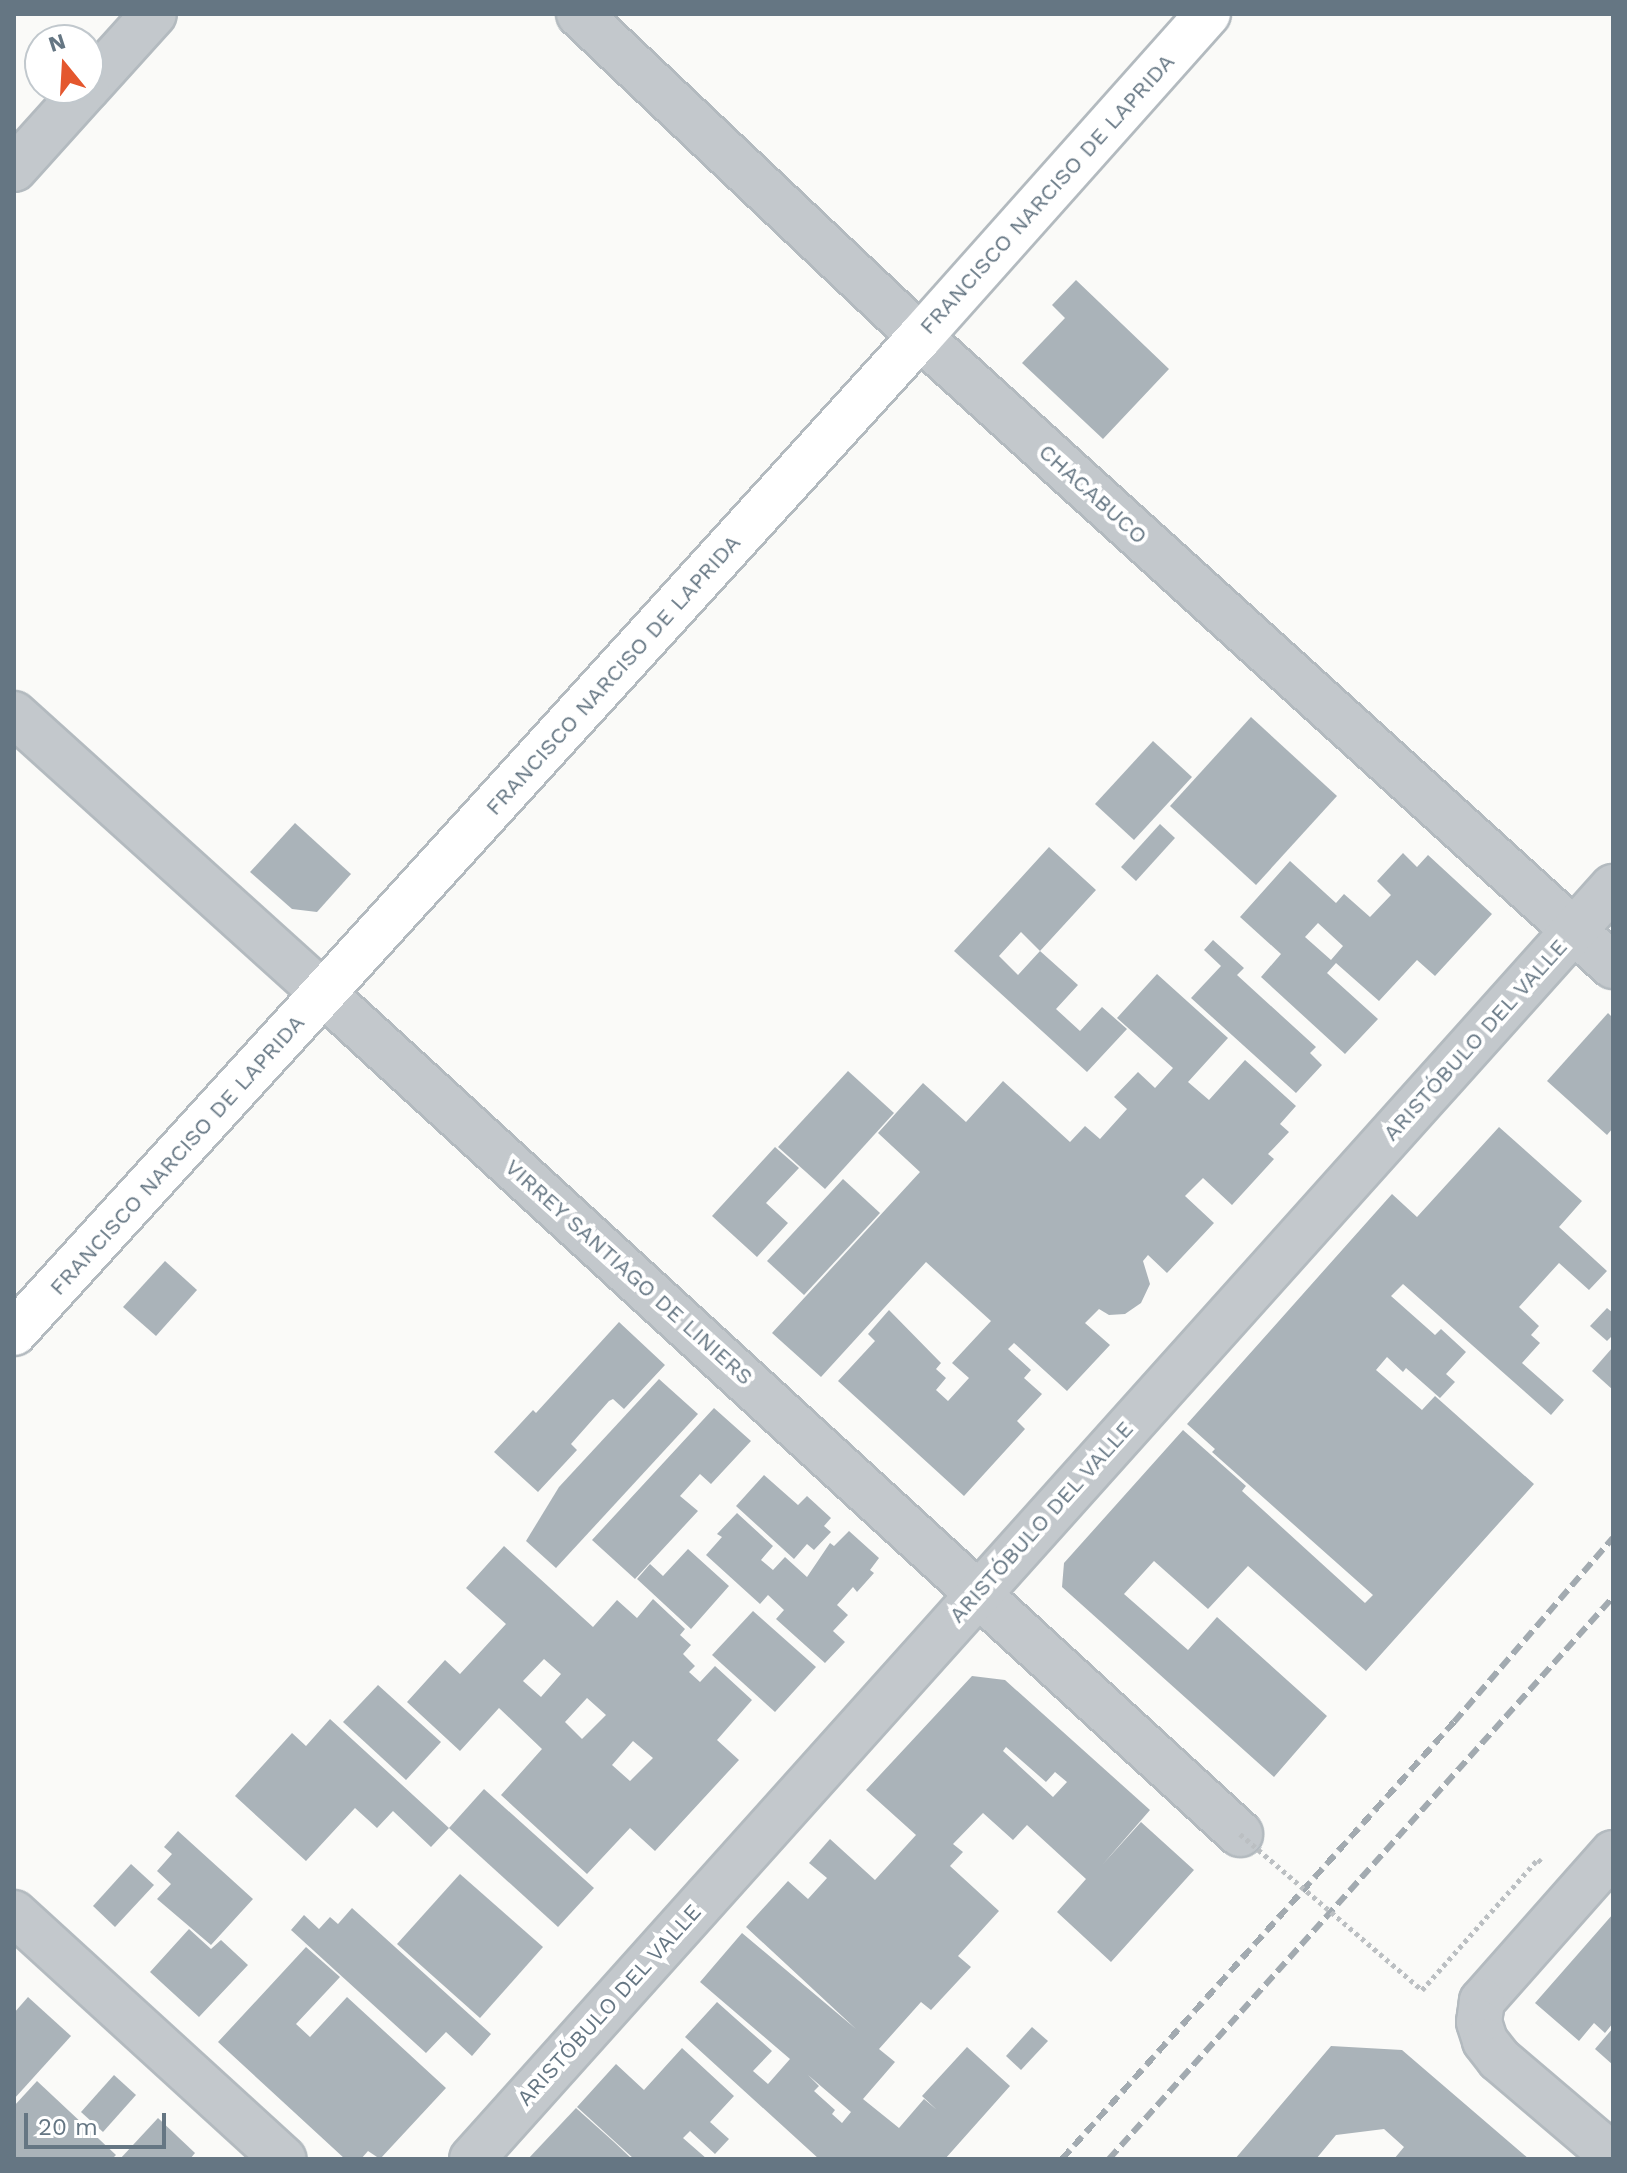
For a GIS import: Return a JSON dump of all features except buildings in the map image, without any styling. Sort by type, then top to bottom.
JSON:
[{"type":"street","points":[[104,70],[154,14]]},
{"type":"street","name":"CHACABUCO","points":[[579,14],[920,337],[1613,966]]},
{"type":"street","name":"FRANCISCO NARCISO DE LAPRIDA","points":[[14,1333],[920,337],[1208,14]]},
{"type":"street","points":[[14,169],[73,104]]},
{"type":"street","name":"VIRREY SANTIAGO DE LINIERS","points":[[14,714],[978,1591],[1240,1834]]},
{"type":"street","name":"ARISTÓBULO DEL VALLE","points":[[472,2159],[978,1591],[1613,887]]},
{"type":"street","points":[[1613,1853],[1482,2001],[1479,2022],[1485,2041],[1499,2059],[1613,2156]]},
{"type":"street","points":[[14,1913],[283,2159]]},
{"type":"path","points":[[1240,1834],[1422,1990],[1538,1859]]},
{"type":"railway","points":[[1062,2159],[1454,1722],[1613,1538]]},
{"type":"railway","points":[[1109,2159],[1613,1597]]}]
